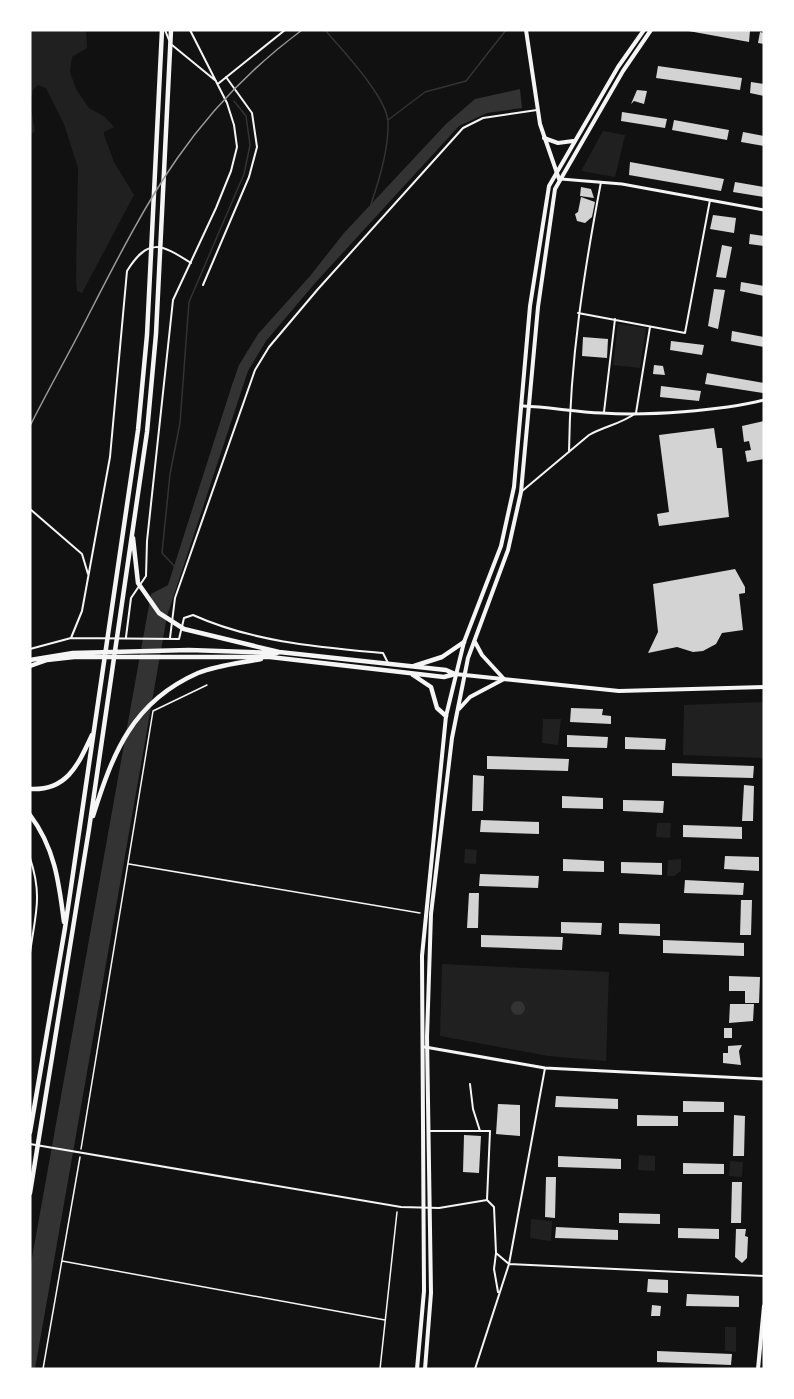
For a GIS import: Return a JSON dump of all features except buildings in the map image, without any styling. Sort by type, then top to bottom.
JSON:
[{"type":"highway","points":[[30,1131],[65,927],[138,430],[150,276],[164,30]]},
{"type":"highway","points":[[30,1193],[89,829],[147,432],[160,258],[171,30]]},
{"type":"highway","points":[[132,529],[138,583],[159,613],[170,622],[196,633],[279,651],[446,670],[455,674]]},
{"type":"highway","points":[[414,666],[442,657],[465,642]]},
{"type":"highway","points":[[30,660],[73,653],[119,655]]},
{"type":"highway","points":[[30,666],[74,657],[119,655],[190,653],[307,655]]},
{"type":"highway","points":[[190,653],[270,657],[444,677],[455,674]]},
{"type":"highway","points":[[89,829],[109,766],[123,738],[144,711],[181,682],[200,673],[270,657]]},
{"type":"highway","points":[[411,673],[431,687],[437,708],[446,716]]},
{"type":"highway","points":[[30,789],[55,787],[67,779],[78,765],[95,727]]},
{"type":"highway","points":[[30,815],[49,846],[57,873],[65,927]]},
{"type":"main road","points":[[526,30],[537,110],[544,138],[559,179]]},
{"type":"main road","points":[[417,1369],[424,1291],[421,1047],[424,913],[446,716],[465,642],[501,546],[514,487],[530,306],[549,186],[574,141],[644,30]]},
{"type":"main road","points":[[425,1369],[431,1293],[427,1047],[431,914],[457,714],[464,676],[474,641],[508,550],[521,492],[531,406],[538,307],[548,231],[559,179],[623,70],[651,30]]},
{"type":"main road","points":[[544,138],[558,143],[574,141]]},
{"type":"main road","points":[[474,641],[482,655],[504,680]]},
{"type":"main road","points":[[455,674],[619,691],[764,687]]},
{"type":"main road","points":[[457,714],[470,697],[504,680]]},
{"type":"main road","points":[[758,1369],[764,1306]]},
{"type":"street","points":[[164,30],[171,45],[219,83]]},
{"type":"street","points":[[126,637],[131,598],[146,576],[147,541],[173,300],[231,171],[237,147],[234,125],[219,83],[190,30]]},
{"type":"street","points":[[219,83],[285,30]]},
{"type":"street","points":[[202,285],[249,177],[257,147],[252,113],[226,77]]},
{"type":"street","points":[[169,637],[175,597],[245,393],[269,347],[463,128],[483,118],[537,110]]},
{"type":"street","points":[[559,179],[601,182],[711,199],[764,210]]},
{"type":"street","points":[[569,452],[569,410],[579,314],[601,182]]},
{"type":"street","points":[[579,314],[685,333],[711,199]]},
{"type":"street","points":[[71,638],[82,611],[110,456],[127,271],[137,254],[150,247],[165,247],[191,263]]},
{"type":"street","points":[[603,413],[615,319]]},
{"type":"street","points":[[521,492],[599,429],[621,424],[636,413],[650,326]]},
{"type":"street","points":[[522,406],[603,413],[636,413],[740,406],[764,400]]},
{"type":"street","points":[[30,509],[82,554],[85,569],[89,575]]},
{"type":"street","points":[[30,649],[71,638],[169,637],[178,639],[183,618],[193,615],[212,624],[274,641],[383,653],[389,665]]},
{"type":"street","points":[[30,858],[36,876],[39,904],[30,953]]},
{"type":"street","points":[[421,1047],[545,1068],[764,1079]]},
{"type":"street","points":[[475,1369],[508,1264],[545,1068]]},
{"type":"street","points":[[470,1084],[473,1109],[480,1131]]},
{"type":"street","points":[[429,1131],[490,1131],[487,1200],[494,1207],[495,1281],[499,1294]]},
{"type":"street","points":[[30,1144],[398,1206],[430,1208],[487,1200]]},
{"type":"street","points":[[496,1253],[508,1264],[764,1276]]},
{"type":"path","points":[[44,1369],[153,711],[207,685]]},
{"type":"path","points":[[128,864],[424,913]]},
{"type":"path","points":[[380,1369],[398,1206]]},
{"type":"path","points":[[62,1261],[385,1320]]},
{"type":"shaded area","points":[[30,30],[86,30],[87,48],[72,57],[70,72],[76,89],[89,108],[105,117],[114,127],[104,132],[104,135],[114,162],[134,195],[82,293],[77,291],[76,278],[78,168],[64,124],[46,88],[38,85],[33,90],[30,104]]},
{"type":"shaded area","points":[[520,89],[522,108],[487,113],[459,126],[316,282],[266,341],[248,371],[167,616],[35,1369],[30,1369],[30,1269],[151,594],[168,585],[239,365],[258,334],[310,276],[344,233],[446,124],[475,99]]},
{"type":"shaded area","points":[[30,104],[35,131],[30,135]]},
{"type":"shaded area","points":[[603,131],[625,135],[615,177],[581,171]]},
{"type":"shaded area","points":[[618,324],[646,328],[640,368],[613,365]]},
{"type":"shaded area","points":[[764,702],[764,758],[683,755],[684,705]]},
{"type":"shaded area","points":[[543,719],[561,719],[558,745],[542,743]]},
{"type":"shaded area","points":[[657,823],[671,823],[670,838],[656,837]]},
{"type":"shaded area","points":[[465,849],[477,850],[476,864],[464,863]]},
{"type":"shaded area","points":[[681,859],[681,871],[674,876],[667,876],[668,860]]},
{"type":"shaded area","points":[[442,964],[609,972],[606,1061],[548,1056],[440,1036]]},
{"type":"shaded area","points":[[518,1001],[523,1003],[525,1008],[523,1013],[518,1015],[513,1013],[511,1008],[513,1003]]},
{"type":"shaded area","points":[[639,1155],[655,1156],[655,1171],[638,1170]]},
{"type":"shaded area","points":[[730,1161],[743,1162],[742,1177],[729,1176]]},
{"type":"shaded area","points":[[531,1219],[552,1221],[551,1241],[530,1238]]},
{"type":"shaded area","points":[[725,1327],[736,1327],[736,1352],[725,1351]]},
{"type":"waterway","points":[[325,30],[372,87],[386,112],[387,142],[371,204]]},
{"type":"waterway","points":[[388,120],[425,92],[466,81],[506,30]]},
{"type":"waterway","points":[[176,568],[162,553],[170,474],[180,423],[189,302],[244,174],[250,145],[246,116],[234,101]]},
{"type":"railway","points":[[30,426],[132,232],[177,158],[231,92],[302,30]]}]
